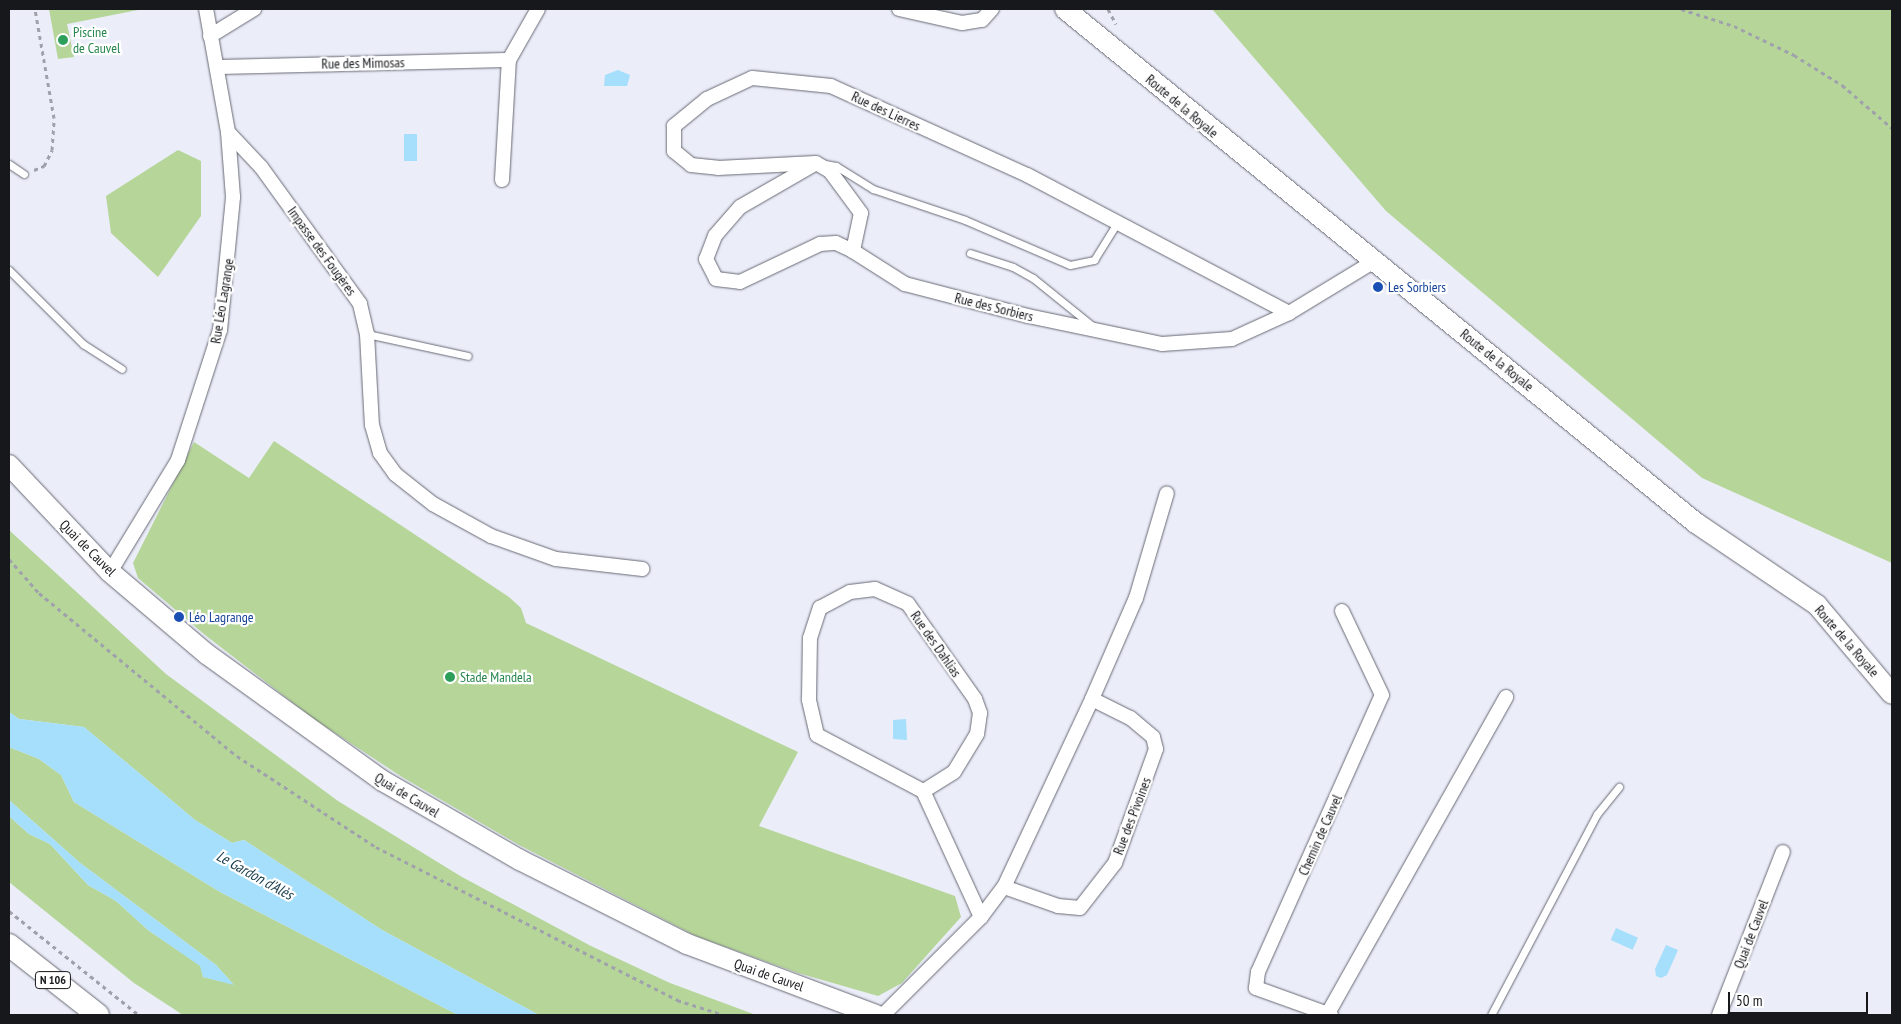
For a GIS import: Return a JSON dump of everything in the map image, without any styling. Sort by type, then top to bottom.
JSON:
[{"type":"main road","name":"Route de la Royale","points":[[1065,9],[1229,146],[1376,260],[1696,523],[1817,605],[1892,694]]},
{"type":"main road","name":"Route de la Royale","points":[[1079,9],[1093,33]]},
{"type":"main road","name":"Quai de Cauvel","points":[[9,465],[110,572],[208,656],[318,737],[449,820],[687,944],[876,1015]]},
{"type":"main road","name":"N 106","points":[[9,945],[98,1015]]},
{"type":"street","name":"Rue Léo Lagrange","points":[[110,572],[178,460],[220,330],[233,197],[228,132],[206,9]]},
{"type":"street","points":[[210,36],[254,9]]},
{"type":"street","points":[[502,180],[509,60],[538,9]]},
{"type":"street","points":[[898,9],[962,23],[982,20],[992,9]]},
{"type":"street","name":"Rue des Mimosas","points":[[217,67],[509,60]]},
{"type":"street","name":"Rue des Lierres","points":[[816,163],[718,168],[691,164],[674,150],[674,126],[707,99],[752,78],[831,86],[1026,175],[1289,313]]},
{"type":"street","name":"Impasse des Fougères","points":[[228,132],[261,167],[360,304],[367,334],[372,425],[380,453],[395,474],[434,504],[491,536],[556,559],[642,569]]},
{"type":"street","points":[[816,163],[830,171],[844,185],[861,213],[853,251]]},
{"type":"street","name":"Rue des Sorbiers","points":[[816,163],[740,207],[715,236],[706,259],[716,279],[740,282],[820,244],[836,244],[853,251],[905,284],[1162,344],[1232,340],[1289,313],[1376,260]]},
{"type":"street","points":[[884,1015],[981,917],[1004,888],[1092,699],[1136,598],[1167,493]]},
{"type":"street","name":"Rue des Dahlias","points":[[875,589],[908,604],[975,699],[980,714],[977,734],[954,772],[923,791],[817,735],[809,699],[810,638],[820,608],[838,596],[875,589]]},
{"type":"street","name":"Chemin de Cauvel","points":[[1328,1015],[1256,988],[1258,972],[1382,696],[1342,611]]},
{"type":"street","points":[[1328,1015],[1506,697]]},
{"type":"street","name":"Rue des Pivoines","points":[[1004,888],[1058,906],[1080,908],[1115,863],[1156,749],[1153,737],[1130,718],[1092,699]]},
{"type":"street","points":[[923,791],[981,917]]},
{"type":"street","name":"Quai de Cauvel","points":[[1719,1015],[1783,852]]},
{"type":"lane","points":[[816,163],[836,166],[873,189],[965,220],[1070,265],[1094,260],[1117,223]]},
{"type":"lane","points":[[9,164],[24,174]]},
{"type":"lane","points":[[970,253],[1013,267],[1033,278],[1097,330]]},
{"type":"lane","points":[[9,270],[83,344],[122,369]]},
{"type":"lane","points":[[367,334],[468,356]]},
{"type":"lane","points":[[1491,1015],[1597,814],[1619,788]]},
{"type":"path","points":[[24,174],[44,166],[52,150],[54,118],[35,9]]},
{"type":"path","points":[[1681,9],[1734,26],[1794,55],[1842,85],[1892,128]]},
{"type":"path","points":[[9,559],[39,593],[237,756],[376,846],[677,1000],[724,1015]]},
{"type":"path","points":[[9,911],[139,1015]]},
{"type":"green space","name":"Piscine de Cauvel","points":[[49,9],[143,9],[67,24],[74,57],[58,59]]},
{"type":"green space","points":[[1212,9],[1892,9],[1892,563],[1702,478],[1386,211]]},
{"type":"green space","points":[[178,150],[201,161],[201,216],[158,277],[111,233],[106,196]]},
{"type":"green space","name":"Stade Mandela","points":[[274,441],[509,597],[521,608],[526,623],[798,752],[759,826],[955,896],[961,917],[902,983],[878,996],[798,973],[696,936],[519,845],[402,777],[314,719],[205,635],[138,578],[133,563],[194,442],[249,478]]},
{"type":"green space","points":[[9,530],[166,674],[338,801],[462,877],[591,946],[670,983],[756,1015],[539,1015],[382,930],[244,840],[232,843],[195,820],[84,727],[19,719],[9,712]]},
{"type":"green space","points":[[9,747],[39,759],[61,775],[74,802],[220,892],[458,1015],[183,1015],[134,983],[9,882],[9,816],[29,834],[50,844],[88,885],[116,901],[148,930],[201,966],[203,977],[233,984],[216,965],[79,862],[9,800]]},
{"type":"water","points":[[618,70],[630,75],[627,86],[604,86],[605,75]]},
{"type":"water","points":[[404,134],[417,134],[417,161],[404,161]]},
{"type":"water","name":"Le Gardon d'Alès","points":[[9,712],[19,719],[84,727],[195,820],[232,843],[244,840],[382,930],[539,1015],[458,1015],[220,892],[74,802],[61,775],[39,759],[9,747]]},
{"type":"water","points":[[906,719],[907,740],[893,739],[893,720]]},
{"type":"water","points":[[9,800],[79,862],[216,965],[234,985],[203,977],[200,966],[148,930],[116,901],[88,885],[50,844],[29,834],[9,816]]},
{"type":"water","points":[[1616,928],[1638,938],[1633,950],[1611,940]]},
{"type":"water","points":[[1666,945],[1678,950],[1667,975],[1661,978],[1656,976],[1655,969]]},
{"type":"place","name":"Piscine de Cauvel","points":[[63,40]]},
{"type":"place","name":"Les Sorbiers","points":[[1378,287]]},
{"type":"place","name":"Léo Lagrange","points":[[179,617]]},
{"type":"place","name":"Stade Mandela","points":[[450,677]]}]
